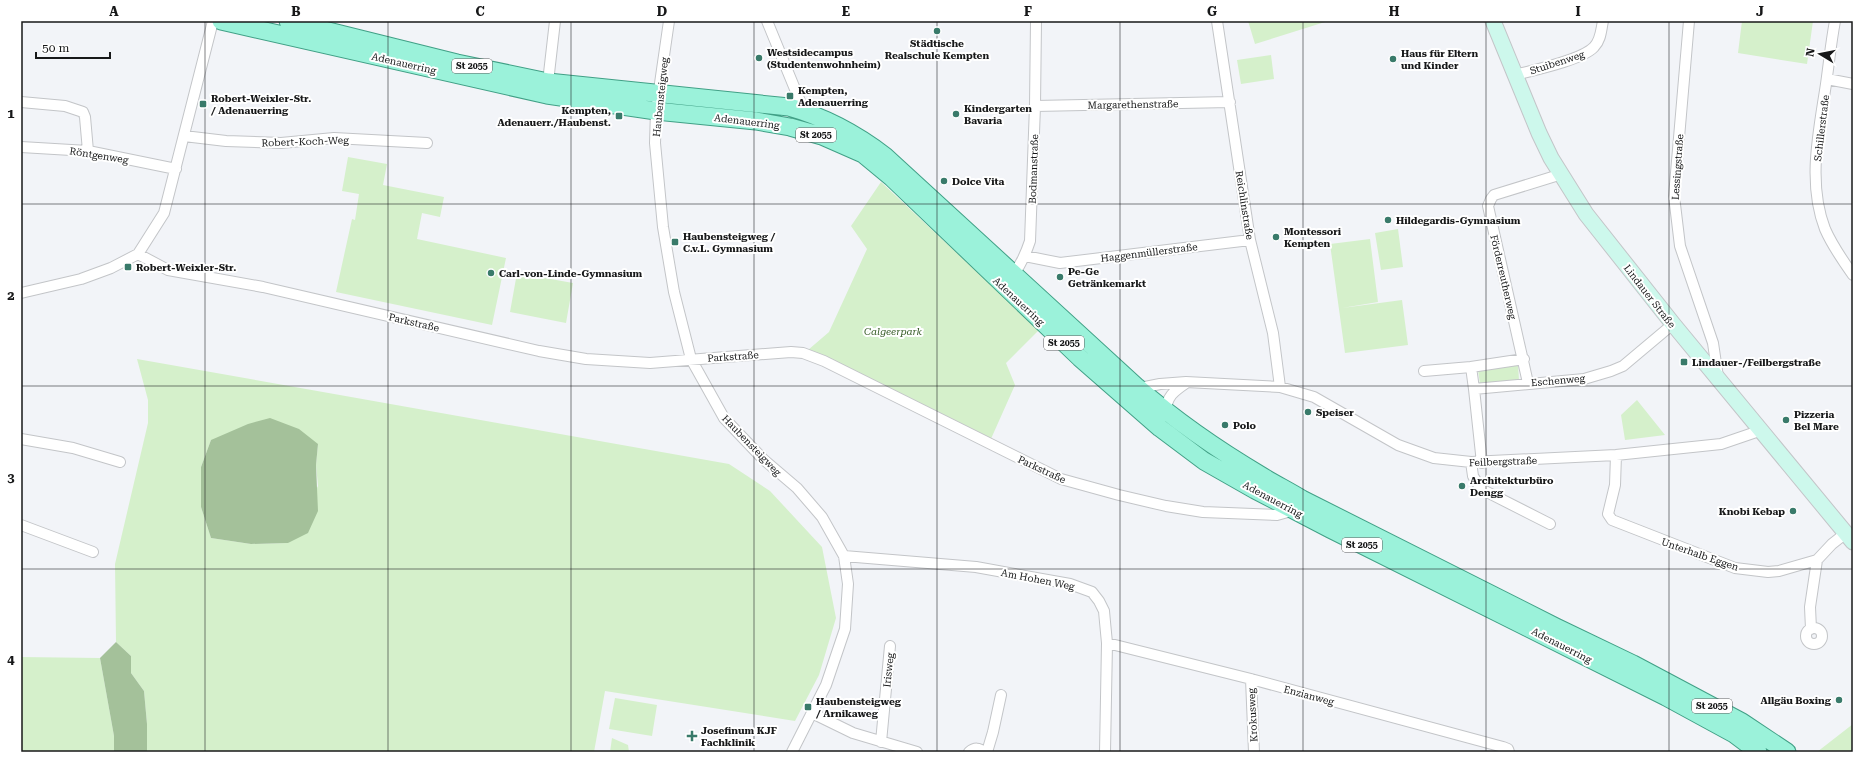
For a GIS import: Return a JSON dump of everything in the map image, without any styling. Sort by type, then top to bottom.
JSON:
[{"type":"main road","name":"Adenauerring","points":[[221,21],[547,95],[656,111],[756,121],[790,127],[822,136],[863,154],[1009,280],[1123,374],[1131,392],[1160,428],[1204,461],[1633,664],[1742,722],[1787,752]]},
{"type":"main road","name":"Adenauerring","points":[[288,21],[457,63],[548,82],[789,106],[839,125],[867,142],[885,156],[1009,280],[1080,358],[1131,392],[1166,412],[1219,450],[1263,477],[1299,505],[1666,697],[1734,734],[1758,752]]},
{"type":"street","points":[[21,293],[81,279],[110,268],[138,254],[164,213],[213,21]]},
{"type":"street","points":[[548,82],[556,21]]},
{"type":"street","name":"Haubensteigweg","points":[[669,21],[656,111],[655,143],[663,227],[674,292],[691,359],[724,418],[763,459],[797,488],[822,517],[844,556],[848,584],[845,630],[826,685],[792,752]]},
{"type":"street","points":[[767,21],[804,111]]},
{"type":"street","name":"Bodmanstraße","points":[[1009,280],[1022,258],[1025,256],[1030,241],[1035,106],[1036,21]]},
{"type":"street","name":"Reichlinstraße","points":[[1217,21],[1250,240],[1273,332],[1280,387]]},
{"type":"street","name":"Lindauer Straße","points":[[1493,21],[1539,134],[1586,214],[1673,324],[1850,538]]},
{"type":"street","name":"Stuibenweg","points":[[1516,75],[1573,59],[1588,52],[1599,40],[1602,21]]},
{"type":"street","name":"Lessingstraße","points":[[1690,21],[1674,196],[1680,246],[1713,343],[1718,379]]},
{"type":"street","name":"Schillerstraße","points":[[1835,21],[1816,151],[1816,179],[1819,204],[1825,228],[1837,252],[1853,275]]},
{"type":"street","points":[[1827,79],[1853,84]]},
{"type":"street","points":[[21,102],[65,106],[83,112],[88,151]]},
{"type":"street","name":"Margarethenstraße","points":[[1035,106],[1230,102]]},
{"type":"street","name":"Robert-Koch-Weg","points":[[184,136],[226,141],[281,143],[334,138],[427,143]]},
{"type":"street","name":"Röntgenweg","points":[[21,147],[88,151],[176,169]]},
{"type":"street","name":"Förderreutherweg","points":[[1528,383],[1524,359],[1488,206],[1494,195],[1562,174]]},
{"type":"street","name":"Haggenmüllerstraße","points":[[1025,256],[1060,263],[1250,240]]},
{"type":"street","name":"Parkstraße","points":[[138,254],[168,270],[262,287],[540,351],[586,358],[650,363],[791,352],[803,353],[824,361],[1061,479],[1126,497],[1203,512],[1277,515],[1299,505]]},
{"type":"street","name":"Eschenweg","points":[[1474,389],[1584,379],[1611,371],[1624,366],[1673,324]]},
{"type":"street","points":[[1424,371],[1471,367],[1524,359]]},
{"type":"street","points":[[1471,367],[1482,463]]},
{"type":"street","name":"Feilbergstraße","points":[[1123,374],[1160,384]]},
{"type":"street","points":[[1166,412],[1168,399],[1173,392],[1186,382]]},
{"type":"street","name":"Feilbergstraße","points":[[1131,392],[1160,384],[1186,382],[1280,387],[1314,396],[1398,446],[1434,458],[1482,463],[1616,455],[1721,444],[1762,430]]},
{"type":"street","points":[[21,438],[73,448],[120,462]]},
{"type":"street","name":"Unterhalb Eggen","points":[[1616,455],[1614,486],[1608,514],[1612,520],[1736,568],[1779,571],[1817,560]]},
{"type":"street","points":[[1471,462],[1473,476],[1481,489],[1550,524]]},
{"type":"street","points":[[21,525],[94,552]]},
{"type":"street","points":[[1811,629],[1810,607],[1817,560],[1832,544],[1850,538]]},
{"type":"street","name":"Am Hohen Weg","points":[[844,556],[976,567],[1084,588],[1092,592],[1104,611],[1107,643],[1105,752]]},
{"type":"street","name":"Enzianweg","points":[[1107,643],[1251,679],[1503,747],[1508,749],[1510,752]]},
{"type":"street","name":"Irisweg","points":[[881,742],[890,646]]},
{"type":"street","name":"Krokusweg","points":[[1251,679],[1254,752]]},
{"type":"street","points":[[969,752],[973,749],[979,748],[986,752],[993,732],[1001,695]]},
{"type":"street","points":[[812,713],[853,733],[918,752]]},
{"type":"green space","points":[[1248,21],[1324,21],[1325,22],[1255,44]]},
{"type":"green space","points":[[1742,21],[1813,21],[1807,64],[1738,53]]},
{"type":"green space","points":[[1271,55],[1274,79],[1241,84],[1237,60]]},
{"type":"green space","points":[[348,157],[387,164],[383,185],[444,197],[440,217],[422,213],[417,239],[506,258],[492,325],[336,292],[352,219],[355,220],[359,194],[342,191]]},
{"type":"green space","name":"Calgeerpark","points":[[881,182],[1039,330],[1006,363],[1015,385],[990,441],[808,350],[829,332],[867,249],[851,226]]},
{"type":"green space","points":[[1398,229],[1403,267],[1381,270],[1375,233]]},
{"type":"green space","points":[[1370,239],[1378,302],[1342,308],[1402,300],[1408,345],[1345,353],[1330,244]]},
{"type":"green space","points":[[517,273],[573,283],[566,323],[510,312]]},
{"type":"green space","points":[[137,359],[729,464],[770,491],[822,547],[836,618],[819,675],[795,721],[605,691],[594,752],[147,752],[147,724],[144,691],[131,673],[131,656],[116,642],[115,564],[148,423],[148,400]],"holes":[[[211,440],[318,444],[316,465],[318,486],[288,543],[251,544],[211,538],[201,507],[201,467]]]},
{"type":"green space","points":[[1518,365],[1519,380],[1480,384],[1478,370]]},
{"type":"green space","points":[[1637,400],[1665,435],[1625,440],[1621,415]]},
{"type":"green space","points":[[270,418],[299,429],[318,444],[316,465],[318,511],[308,533],[288,543],[251,544],[211,538],[201,507],[201,467],[211,440],[248,424]]},
{"type":"green space","points":[[116,642],[131,656],[131,673],[144,691],[147,724],[147,752],[114,752],[114,736],[100,658]]},
{"type":"green space","points":[[21,657],[100,658],[114,736],[114,752],[21,752]]},
{"type":"green space","points":[[615,698],[657,705],[652,736],[609,729]]},
{"type":"green space","points":[[1853,724],[1853,752],[1817,752]]},
{"type":"green space","points":[[612,738],[628,745],[629,752],[610,752]]},
{"type":"place","name":"Städtische Realschule Kempten","points":[[937,31]]},
{"type":"place","name":"Westsidecampus (Studentenwohnheim)","points":[[759,58]]},
{"type":"place","name":"Haus für Eltern und Kinder","points":[[1393,59]]},
{"type":"place","name":"Kempten, Adenauerring","points":[[790,96]]},
{"type":"place","name":"Robert-Weixler-Str. / Adenauerring","points":[[203,104]]},
{"type":"place","name":"Kindergarten Bavaria","points":[[956,114]]},
{"type":"place","name":"Kempten, Adenauerr./Haubenst.","points":[[619,116]]},
{"type":"place","name":"Dolce Vita","points":[[944,181]]},
{"type":"place","name":"Hildegardis-Gymnasium","points":[[1388,220]]},
{"type":"place","name":"Montessori Kempten","points":[[1276,237]]},
{"type":"place","name":"Haubensteigweg / C.v.L. Gymnasium","points":[[675,242]]},
{"type":"place","name":"Robert-Weixler-Str.","points":[[128,267]]},
{"type":"place","name":"Carl-von-Linde-Gymnasium","points":[[491,273]]},
{"type":"place","name":"Pe-Ge Getränkemarkt","points":[[1060,277]]},
{"type":"place","name":"Lindauer-/Feilbergstraße","points":[[1684,362]]},
{"type":"place","name":"Speiser","points":[[1308,412]]},
{"type":"place","name":"Pizzeria Bel Mare","points":[[1786,420]]},
{"type":"place","name":"Polo","points":[[1225,425]]},
{"type":"place","name":"Architekturbüro Dengg","points":[[1462,486]]},
{"type":"place","name":"Knobi Kebap","points":[[1793,511]]},
{"type":"place","name":"Allgäu Boxing","points":[[1839,700]]},
{"type":"place","name":"Haubensteigweg / Arnikaweg","points":[[808,707]]},
{"type":"place","name":"Josefinum KJF Fachklinik","points":[[692,736]]}]
